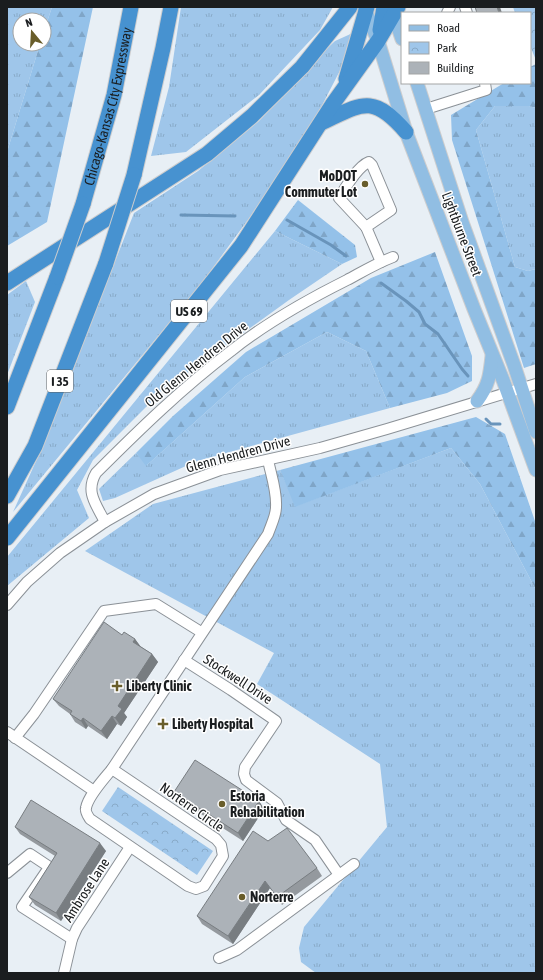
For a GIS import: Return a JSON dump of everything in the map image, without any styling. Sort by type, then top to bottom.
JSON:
[{"type":"highway","name":"Chicago-Kansas City Expressway","points":[[7,407],[57,277],[83,204],[114,95],[131,7]]},
{"type":"highway","name":"I 35","points":[[7,496],[34,446],[106,262],[134,175],[163,48],[170,7]]},
{"type":"highway","points":[[7,283],[207,154],[252,116],[302,67],[350,7]]},
{"type":"highway","points":[[343,89],[366,8]]},
{"type":"highway","name":"US 69","points":[[7,538],[241,246],[343,89],[378,41],[392,9]]},
{"type":"highway","points":[[320,124],[352,109],[367,105],[382,109],[394,118],[406,132]]},
{"type":"main road","name":"Lightburne Street","points":[[366,8],[378,41],[406,132],[536,470]]},
{"type":"main road","points":[[392,9],[401,36]]},
{"type":"main road","name":"Lightburne Street","points":[[417,84],[462,222],[536,432]]},
{"type":"main road","points":[[477,401],[486,389],[490,375],[492,354]]},
{"type":"street","points":[[426,110],[486,90],[485,84]]},
{"type":"street","points":[[366,227],[392,210],[369,162],[355,174],[339,198],[366,227],[381,262]]},
{"type":"street","name":"Old Glenn Hendren Drive","points":[[105,522],[92,495],[92,480],[96,473],[141,428],[231,350],[274,321],[314,297],[393,257]]},
{"type":"street","name":"Glenn Hendren Drive","points":[[7,605],[27,582],[60,553],[105,522],[154,494],[220,470],[320,448],[536,384]]},
{"type":"street","points":[[112,769],[268,534],[275,516],[276,506],[274,486],[268,460]]},
{"type":"street","points":[[94,791],[11,735],[34,714],[104,611],[156,604],[202,632]]},
{"type":"street","name":"Stockwell Drive","points":[[184,660],[276,721],[245,767],[244,774],[246,780],[277,803],[286,820],[315,840],[340,875]]},
{"type":"street","points":[[69,662],[74,669],[73,676]]},
{"type":"street","points":[[47,695],[60,692],[63,688]]},
{"type":"street","name":"Norterre Circle","points":[[112,769],[216,839],[221,845],[223,856],[204,886],[196,889],[188,886],[90,819],[86,814],[85,809],[94,791],[112,769]]},
{"type":"street","name":"Ambrose Lane","points":[[64,973],[72,939],[77,928],[130,846]]},
{"type":"street","points":[[7,873],[30,854],[48,866],[48,869],[22,906],[72,939]]},
{"type":"street","points":[[220,958],[237,950],[354,864]]},
{"type":"green space","points":[[7,7],[52,7],[50,12],[12,12],[12,52],[38,52],[7,152]]},
{"type":"green space","points":[[52,7],[93,7],[47,222],[7,246],[7,152],[38,52],[52,52],[52,12],[50,12]]},
{"type":"green space","points":[[181,7],[333,7],[320,30],[259,95],[186,152],[151,156],[169,87]]},
{"type":"green space","points":[[513,7],[536,7],[536,60],[531,48],[531,12],[515,12]]},
{"type":"green space","points":[[355,32],[347,57],[317,115],[250,217],[201,284],[13,512],[42,448],[134,213],[198,171],[259,121],[319,56],[335,41]]},
{"type":"green space","points":[[536,64],[536,108],[529,106],[495,106],[476,130],[515,267],[528,271],[536,269],[536,364],[524,368],[452,140],[451,115],[502,84],[531,84],[531,66]]},
{"type":"green space","points":[[495,106],[529,106],[536,108],[536,269],[528,271],[515,267],[476,130]]},
{"type":"green space","points":[[298,200],[355,245],[357,257],[342,264],[275,231]]},
{"type":"green space","points":[[275,231],[342,264],[289,300],[161,392],[93,460],[77,490],[89,518],[7,586],[7,557]]},
{"type":"green space","points":[[435,252],[472,356],[472,381],[447,393],[390,408],[366,351],[327,332],[245,377],[146,466],[136,453],[173,416],[246,352],[371,278]]},
{"type":"green space","points":[[26,281],[35,302],[7,375],[7,295]]},
{"type":"green space","points":[[327,332],[366,351],[390,408],[197,461],[115,498],[103,501],[99,489],[136,453],[147,465],[245,377]]},
{"type":"green space","points":[[476,417],[505,434],[536,524],[536,590],[480,484],[451,448],[295,507],[280,470]]},
{"type":"green space","points":[[451,448],[480,484],[536,590],[536,973],[316,973],[301,962],[299,948],[304,927],[387,827],[380,764],[257,684],[274,653],[85,551],[153,504],[280,470],[296,506]]},
{"type":"green space","points":[[118,787],[213,851],[197,875],[102,811]]},
{"type":"building","points":[[475,7],[497,7],[499,12],[477,12]]},
{"type":"building","points":[[104,622],[122,635],[124,632],[135,639],[133,642],[152,654],[118,706],[122,709],[115,718],[112,716],[101,731],[83,718],[81,721],[70,714],[72,711],[53,699]]},
{"type":"building","name":"Estoria Rehabilitation","points":[[195,760],[259,801],[238,833],[174,792]]},
{"type":"building","points":[[31,800],[100,843],[56,913],[29,897],[57,853],[15,827]]},
{"type":"building","name":"Norterre","points":[[287,828],[317,868],[277,897],[265,881],[228,936],[197,916],[253,831],[268,841]]},
{"type":"waterway","points":[[181,215],[235,216]]},
{"type":"waterway","points":[[287,220],[331,245],[346,256]]},
{"type":"waterway","points":[[381,283],[419,312],[425,324],[438,334],[468,376]]},
{"type":"waterway","points":[[486,419],[491,424],[500,424]]},
{"type":"place","name":"MoDOT Commuter Lot","points":[[365,184]]},
{"type":"place","name":"Liberty Clinic","points":[[117,686]]},
{"type":"place","name":"Liberty Hospital","points":[[163,724]]},
{"type":"place","name":"Estoria Rehabilitation","points":[[222,804]]},
{"type":"place","name":"Norterre","points":[[242,897]]}]
